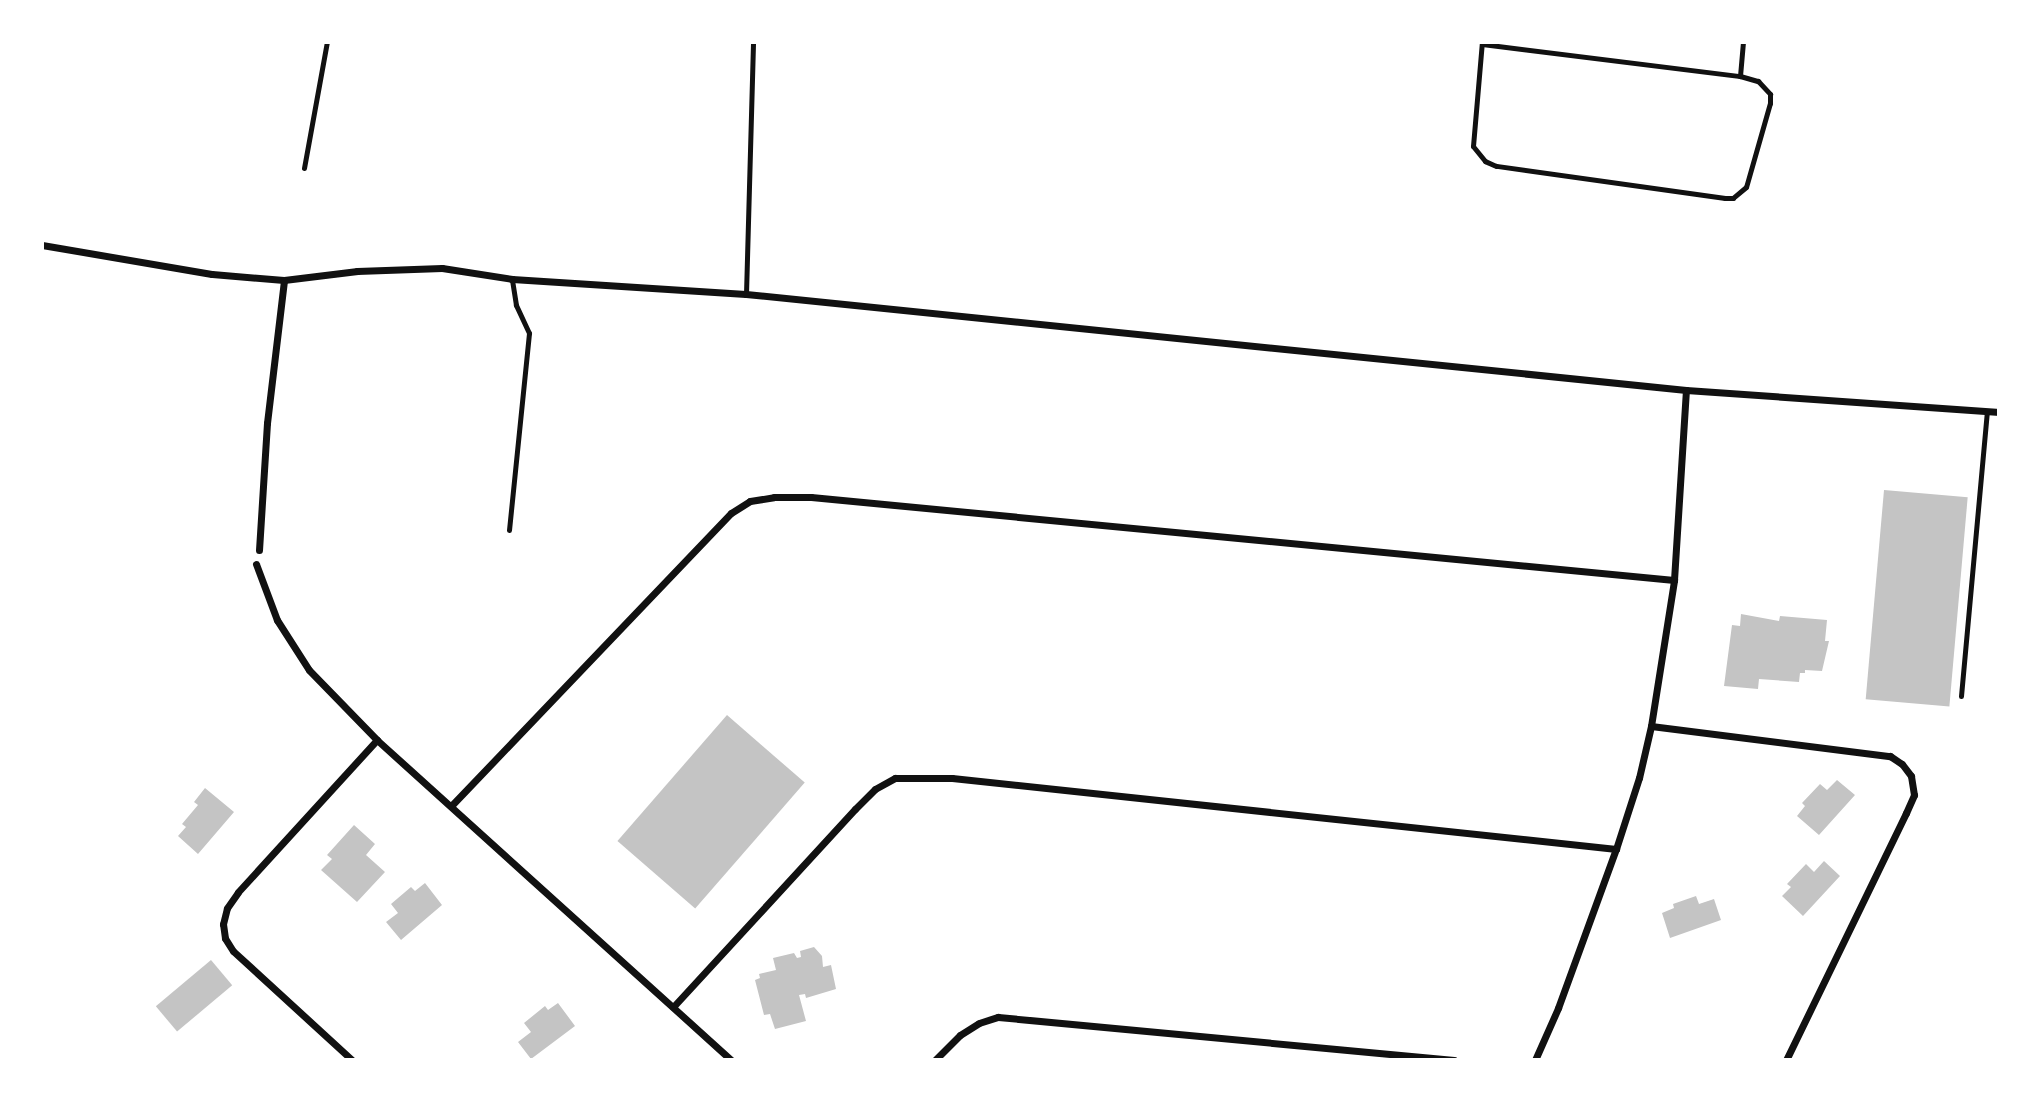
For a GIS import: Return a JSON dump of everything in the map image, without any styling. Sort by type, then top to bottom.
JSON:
[{"type":"street","points":[[42,245],[212,274],[284,279],[357,271],[442,268],[512,279],[746,294],[1686,390],[1999,412]]},
{"type":"street","points":[[258,550],[267,424],[284,279]]},
{"type":"street","points":[[1535,1060],[1558,1008],[1616,849],[1639,778],[1651,726],[1674,580],[1686,390]]},
{"type":"street","points":[[451,806],[724,520],[750,501],[774,497],[811,497],[1674,580]]},
{"type":"street","points":[[256,564],[277,620],[309,670],[377,740],[731,1060]]},
{"type":"street","points":[[1651,726],[1890,756],[1902,764],[1911,776],[1914,795],[1786,1060]]},
{"type":"street","points":[[352,1060],[233,951],[225,938],[223,924],[227,908],[238,892],[377,740]]},
{"type":"street","points":[[673,1007],[874,789],[895,778],[952,778],[1616,849]]},
{"type":"street","points":[[935,1060],[960,1035],[979,1023],[998,1017],[1454,1060]]},
{"type":"lane","points":[[304,168],[327,42]]},
{"type":"lane","points":[[746,294],[753,42]]},
{"type":"lane","points":[[1740,76],[1743,42]]},
{"type":"lane","points":[[1482,43],[1740,76],[1765,86],[1770,103],[1746,187],[1733,198],[1496,166],[1485,161],[1473,146],[1482,43]]},
{"type":"lane","points":[[509,530],[529,333],[516,305],[512,279]]},
{"type":"lane","points":[[1961,696],[1987,411]]},
{"type":"building","points":[[1884,490],[1968,497],[1949,707],[1866,699]]},
{"type":"building","points":[[1741,614],[1779,621],[1780,616],[1827,620],[1825,641],[1829,641],[1822,671],[1805,670],[1805,673],[1800,673],[1799,682],[1759,679],[1758,689],[1724,686],[1732,625],[1740,626]]},
{"type":"building","points":[[727,715],[805,783],[695,909],[617,841]]},
{"type":"building","points":[[1837,780],[1855,795],[1819,835],[1797,816],[1805,806],[1802,803],[1820,784],[1827,790]]},
{"type":"building","points":[[205,788],[234,812],[198,854],[178,836],[186,827],[182,824],[198,805],[194,802]]},
{"type":"building","points":[[354,825],[375,844],[366,855],[385,872],[357,902],[321,870],[332,859],[327,855]]},
{"type":"building","points":[[1824,861],[1840,876],[1803,916],[1782,896],[1791,887],[1787,884],[1806,864],[1814,872]]},
{"type":"building","points":[[425,883],[442,905],[401,940],[386,922],[398,913],[391,904],[411,887],[415,891]]},
{"type":"building","points":[[1696,896],[1699,904],[1714,899],[1721,920],[1670,938],[1662,913],[1674,908],[1673,904]]},
{"type":"building","points":[[814,947],[822,956],[823,967],[831,965],[836,989],[806,998],[805,994],[799,995],[806,1021],[775,1029],[770,1014],[764,1015],[755,980],[760,978],[759,974],[776,970],[773,958],[794,953],[797,958],[801,957],[800,951]]},
{"type":"building","points":[[211,960],[232,985],[177,1032],[156,1006]]},
{"type":"building","points":[[558,1003],[575,1026],[531,1059],[518,1042],[531,1032],[524,1023],[545,1006],[548,1010]]}]
